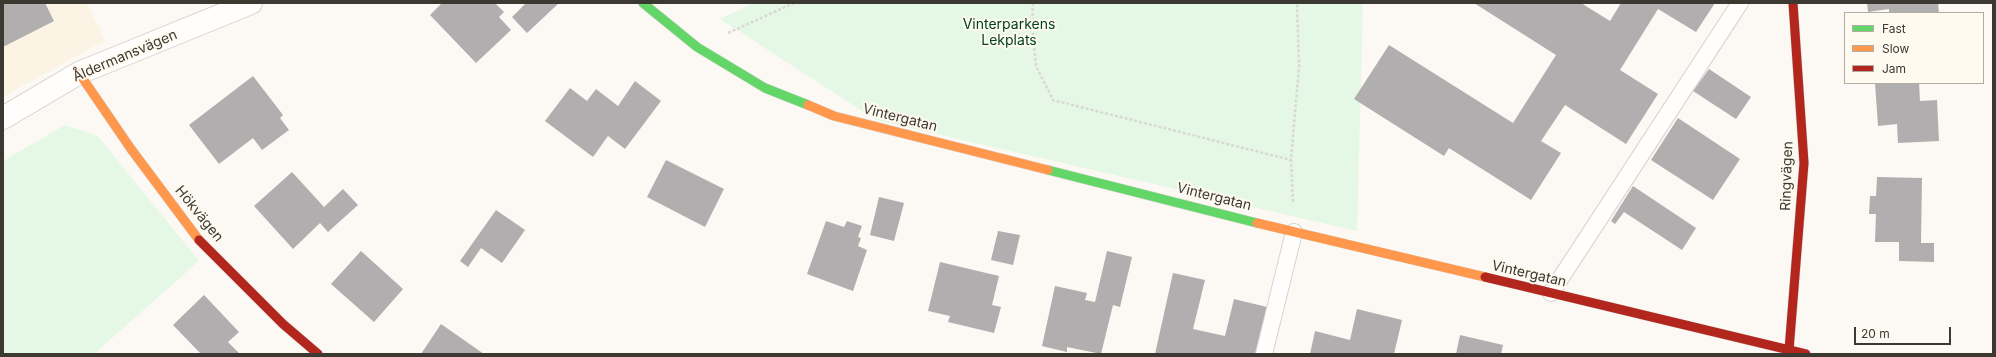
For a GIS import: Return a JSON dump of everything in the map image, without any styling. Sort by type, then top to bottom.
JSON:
[{"type":"street","name":"Åldermansvägen","points":[[3,118],[79,73],[251,3]]},
{"type":"street","name":"Vintergatan","points":[[643,3],[697,47],[765,88],[834,116],[1294,232],[1806,354]]},
{"type":"street","name":"Ringvägen","points":[[1789,350],[1804,163],[1793,3]]},
{"type":"street","name":"Hökvägen","points":[[79,73],[131,149],[197,238],[283,324],[318,354]]},
{"type":"lane","points":[[1551,293],[1740,3]]},
{"type":"lane","points":[[1264,354],[1294,232]]},
{"type":"path","points":[[697,47],[794,3]]},
{"type":"path","points":[[1033,3],[1032,23],[1036,66],[1053,100],[1291,160]]},
{"type":"path","points":[[1294,232],[1291,160],[1299,66],[1297,3]]},
{"type":"shaded area","points":[[3,3],[87,3],[105,40],[3,97]]},
{"type":"green space","name":"Vinterparkens Lekplats","points":[[753,3],[1363,3],[1357,231],[876,120],[720,19]]},
{"type":"green space","points":[[65,125],[98,136],[199,261],[94,354],[3,354],[3,161]]},
{"type":"building","points":[[3,3],[45,3],[54,21],[3,47]]},
{"type":"building","points":[[442,3],[495,3],[504,12],[499,17],[511,30],[476,63],[430,15]]},
{"type":"building","points":[[526,3],[559,3],[527,33],[512,17]]},
{"type":"building","points":[[1474,3],[1581,3],[1610,21],[1621,3],[1715,3],[1696,32],[1658,9],[1620,70],[1658,94],[1626,144],[1565,105],[1541,141],[1561,153],[1531,200],[1449,148],[1444,156],[1354,99],[1389,45],[1513,123],[1556,55]]},
{"type":"building","points":[[1867,3],[1938,3],[1939,12],[1889,12],[1889,9],[1868,12]]},
{"type":"building","points":[[1709,69],[1751,97],[1736,119],[1693,91]]},
{"type":"building","points":[[253,76],[283,115],[280,118],[289,130],[262,150],[253,138],[219,164],[189,125]]},
{"type":"building","points":[[635,81],[661,101],[625,149],[608,136],[593,157],[545,121],[570,88],[587,101],[596,89],[618,106]]},
{"type":"building","points":[[1875,84],[1919,84],[1920,101],[1937,100],[1939,141],[1898,143],[1897,124],[1878,126]]},
{"type":"building","points":[[1678,118],[1740,159],[1713,200],[1651,160]]},
{"type":"building","points":[[666,160],[724,189],[705,227],[647,197]]},
{"type":"building","points":[[292,172],[324,207],[343,189],[358,205],[328,232],[320,223],[293,249],[254,206]]},
{"type":"building","points":[[1877,177],[1922,178],[1921,243],[1934,243],[1934,262],[1899,261],[1899,242],[1875,242],[1876,214],[1869,214],[1870,196],[1876,196]]},
{"type":"building","points":[[1633,186],[1696,228],[1682,250],[1624,212],[1615,224],[1611,221]]},
{"type":"building","points":[[879,197],[904,203],[894,241],[870,235]]},
{"type":"building","points":[[496,210],[525,230],[502,263],[481,248],[468,267],[460,261]]},
{"type":"building","points":[[826,221],[844,227],[847,221],[862,226],[858,237],[861,238],[858,246],[867,250],[853,291],[807,274]]},
{"type":"building","points":[[998,231],[1020,235],[1013,265],[991,260]]},
{"type":"building","points":[[361,251],[403,289],[374,322],[331,284]]},
{"type":"building","points":[[1107,251],[1132,257],[1120,307],[1113,305],[1101,354],[1067,347],[1067,352],[1042,346],[1055,286],[1087,293],[1085,300],[1095,302]]},
{"type":"building","points":[[940,262],[999,276],[992,305],[1001,307],[994,333],[948,322],[950,316],[928,311]]},
{"type":"building","points":[[1173,273],[1205,280],[1193,329],[1225,336],[1234,299],[1267,307],[1256,354],[1155,354]]},
{"type":"building","points":[[204,295],[239,332],[228,342],[240,354],[201,354],[173,325]]},
{"type":"building","points":[[1357,309],[1402,320],[1394,354],[1310,354],[1315,331],[1350,340]]},
{"type":"building","points":[[441,324],[484,354],[421,354]]},
{"type":"building","points":[[1460,335],[1503,345],[1501,354],[1456,354]]},
{"type":"traffic: fast","points":[[643,3],[697,47],[765,88],[808,105]]},
{"type":"traffic: fast","points":[[1048,170],[1257,223]]},
{"type":"traffic: slow","points":[[79,73],[131,149],[199,240]]},
{"type":"traffic: slow","points":[[808,105],[834,116],[1048,170]]},
{"type":"traffic: slow","points":[[1257,223],[1485,277]]},
{"type":"traffic: jam","points":[[1789,350],[1804,163],[1793,3]]},
{"type":"traffic: jam","points":[[199,240],[283,324],[318,354]]},
{"type":"traffic: jam","points":[[1485,277],[1806,354]]}]
